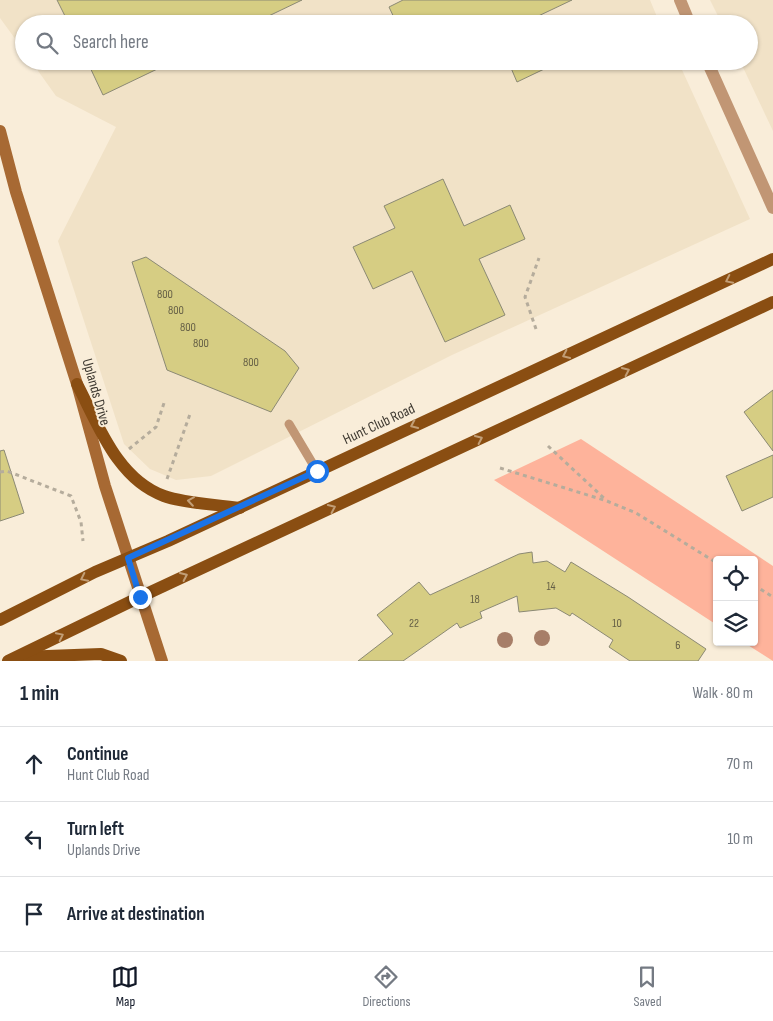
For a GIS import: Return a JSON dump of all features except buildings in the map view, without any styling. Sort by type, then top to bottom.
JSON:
[{"type":"main road","name":"Uplands Drive","points":[[0,131],[16,192],[77,384],[105,486],[162,661]]},
{"type":"main road","name":"Hunt Club Road","points":[[0,620],[128,558],[240,508],[773,259]]},
{"type":"main road","points":[[12,659],[140,597],[773,302]]},
{"type":"main road","points":[[77,384],[120,464],[145,486],[170,498],[240,508]]},
{"type":"main road","points":[[12,659],[102,654],[121,661]]},
{"type":"street","points":[[680,0],[686,15]]},
{"type":"street","points":[[711,70],[773,208]]},
{"type":"lane","points":[[289,424],[317,471]]},
{"type":"path","points":[[536,329],[525,297],[538,258]]},
{"type":"path","points":[[125,452],[156,427],[164,403]]},
{"type":"path","points":[[166,481],[190,414]]},
{"type":"path","points":[[548,446],[607,501]]},
{"type":"path","points":[[500,468],[607,501],[636,513],[713,560]]},
{"type":"path","points":[[0,472],[7,471],[72,496],[83,540]]},
{"type":"path","points":[[758,588],[773,597]]},
{"type":"shaded area","points":[[0,0],[650,0],[656,15],[15,15],[15,39],[0,18]]},
{"type":"shaded area","points":[[710,0],[773,0],[773,131],[744,70],[758,70],[758,15],[718,15]]},
{"type":"shaded area","points":[[37,70],[682,70],[750,219],[452,355],[211,476],[176,480],[150,469],[124,444],[58,241],[116,127],[56,96]]},
{"type":"shaded area","points":[[581,439],[758,556],[713,556],[713,622],[494,480]]},
{"type":"shaded area","points":[[758,556],[773,566],[773,661],[749,646],[758,646]]},
{"type":"route","points":[[140,597],[128,558],[317,471]]}]
